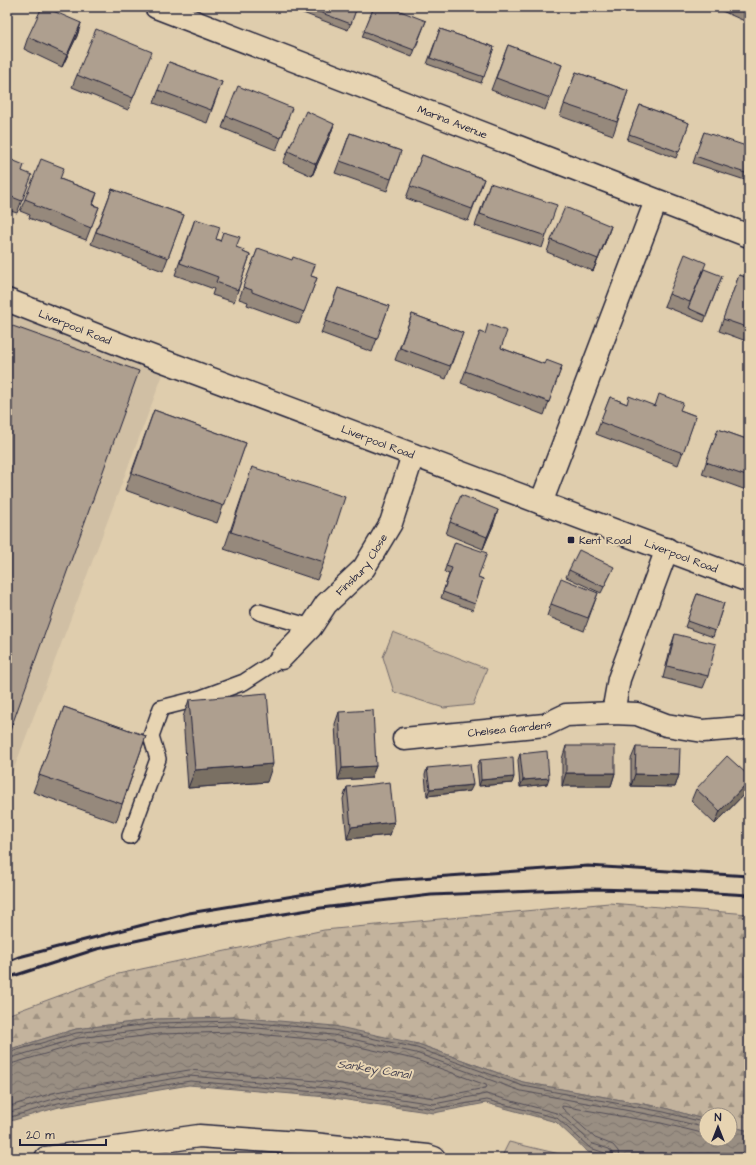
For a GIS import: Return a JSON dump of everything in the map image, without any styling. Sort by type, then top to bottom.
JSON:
[{"type":"street","name":"Marina Avenue","points":[[156,7],[181,12],[749,236]]},
{"type":"street","points":[[541,503],[656,200]]},
{"type":"street","name":"Liverpool Road","points":[[7,300],[129,348],[749,580]]},
{"type":"street","name":"Finsbury Close","points":[[281,658],[311,627],[326,604],[364,568],[391,523],[413,455]]},
{"type":"street","points":[[613,713],[620,679],[667,549]]},
{"type":"street","name":"Chelsea Gardens","points":[[404,739],[545,725],[566,715],[613,713],[637,714],[666,725],[704,731],[740,728]]},
{"type":"street","points":[[46,1158],[199,1136],[312,1144],[428,1156],[434,1158]]},
{"type":"lane","points":[[259,612],[311,627]]},
{"type":"lane","points":[[130,836],[158,759],[150,736],[160,708],[201,698],[244,682],[281,658]]},
{"type":"shaded area","points":[[7,306],[165,369],[7,787]]},
{"type":"green space","points":[[393,632],[487,669],[473,705],[444,708],[394,692],[383,657]]},
{"type":"green space","points":[[609,903],[749,914],[749,1131],[738,1128],[738,1107],[698,1107],[698,1118],[665,1108],[523,1082],[418,1044],[235,1017],[158,1019],[76,1029],[7,1050],[7,1015],[118,974],[324,930]]},
{"type":"green space","points":[[509,1142],[576,1158],[501,1158]]},
{"type":"water","name":"Sankey Canal","points":[[235,1017],[334,1026],[418,1044],[523,1082],[665,1108],[698,1118],[698,1147],[738,1147],[738,1128],[749,1131],[749,1158],[611,1158],[588,1152],[556,1122],[486,1103],[434,1113],[327,1097],[189,1085],[59,1107],[7,1122],[7,1050],[76,1029],[158,1019]]},
{"type":"building","points":[[42,7],[81,23],[67,55],[28,37]]},
{"type":"building","points":[[306,7],[357,7],[351,24]]},
{"type":"building","points":[[374,7],[390,7],[426,21],[414,50],[364,31]]},
{"type":"building","points":[[96,29],[152,52],[133,98],[77,75]]},
{"type":"building","points":[[440,29],[494,47],[484,77],[430,58]]},
{"type":"building","points":[[508,45],[562,65],[550,98],[496,78]]},
{"type":"building","points":[[169,62],[222,82],[211,110],[158,90]]},
{"type":"building","points":[[576,72],[628,91],[617,122],[564,104]]},
{"type":"building","points":[[238,86],[292,108],[281,138],[226,116]]},
{"type":"building","points":[[640,105],[689,123],[679,152],[629,134]]},
{"type":"building","points":[[306,111],[334,124],[316,164],[288,151]]},
{"type":"building","points":[[704,132],[749,147],[748,174],[695,156]]},
{"type":"building","points":[[350,133],[401,151],[391,179],[340,161]]},
{"type":"building","points":[[422,155],[484,179],[472,209],[410,186]]},
{"type":"building","points":[[7,158],[24,165],[22,171],[32,175],[22,201],[7,195]]},
{"type":"building","points":[[41,159],[64,168],[60,179],[97,193],[92,205],[99,207],[91,228],[34,205],[35,203],[25,199]]},
{"type":"building","points":[[490,183],[557,205],[546,236],[480,214]]},
{"type":"building","points":[[112,189],[184,215],[168,258],[96,232]]},
{"type":"building","points":[[565,207],[611,226],[598,259],[551,240]]},
{"type":"building","points":[[195,219],[220,227],[216,239],[220,241],[223,232],[240,237],[236,247],[244,250],[243,252],[250,255],[238,290],[216,282],[218,277],[180,263]]},
{"type":"building","points":[[258,248],[292,260],[293,257],[315,265],[311,276],[317,278],[304,312],[252,292],[252,290],[243,287]]},
{"type":"building","points":[[685,254],[706,263],[690,302],[669,294]]},
{"type":"building","points":[[704,269],[722,276],[706,316],[688,308]]},
{"type":"building","points":[[739,275],[749,278],[749,328],[723,319]]},
{"type":"building","points":[[338,288],[389,306],[377,339],[326,321]]},
{"type":"building","points":[[412,314],[463,333],[450,366],[400,348]]},
{"type":"building","points":[[7,324],[139,371],[7,739]]},
{"type":"building","points":[[488,324],[507,331],[501,348],[544,364],[546,360],[562,366],[549,402],[465,371],[480,332],[485,334]]},
{"type":"building","points":[[659,394],[683,403],[680,410],[696,416],[683,453],[600,422],[610,397],[627,404],[629,396],[655,406]]},
{"type":"building","points":[[154,410],[246,443],[224,506],[132,473]]},
{"type":"building","points":[[718,429],[749,440],[749,477],[706,462]]},
{"type":"building","points":[[252,467],[345,497],[324,562],[231,532]]},
{"type":"building","points":[[461,495],[498,510],[487,537],[450,522]]},
{"type":"building","points":[[455,542],[487,553],[478,577],[483,579],[475,604],[443,592],[452,568],[446,566]]},
{"type":"building","points":[[579,550],[614,567],[604,587],[569,570]]},
{"type":"building","points":[[561,578],[598,593],[588,618],[551,604]]},
{"type":"building","points":[[697,594],[724,603],[715,631],[687,621]]},
{"type":"building","points":[[675,634],[716,644],[708,676],[667,666]]},
{"type":"building","points":[[267,693],[273,764],[195,770],[189,700]]},
{"type":"building","points":[[64,707],[146,736],[122,804],[39,775]]},
{"type":"building","points":[[373,710],[376,766],[342,768],[339,712]]},
{"type":"building","points":[[566,746],[615,746],[615,773],[566,773]]},
{"type":"building","points":[[636,747],[680,748],[679,775],[635,774]]},
{"type":"building","points":[[547,751],[549,778],[523,780],[520,754]]},
{"type":"building","points":[[727,756],[749,776],[749,781],[720,811],[696,789]]},
{"type":"building","points":[[513,757],[514,777],[481,780],[480,760]]},
{"type":"building","points":[[470,764],[473,785],[430,789],[427,768]]},
{"type":"building","points":[[390,782],[394,822],[351,827],[347,787]]},
{"type":"railway","points":[[7,962],[19,957],[189,913],[392,880],[588,866],[749,876]]},
{"type":"railway","points":[[7,978],[97,949],[196,928],[321,908],[431,895],[591,889],[680,891],[749,895]]},
{"type":"place","name":"Kent Road","points":[[571,540]]}]
